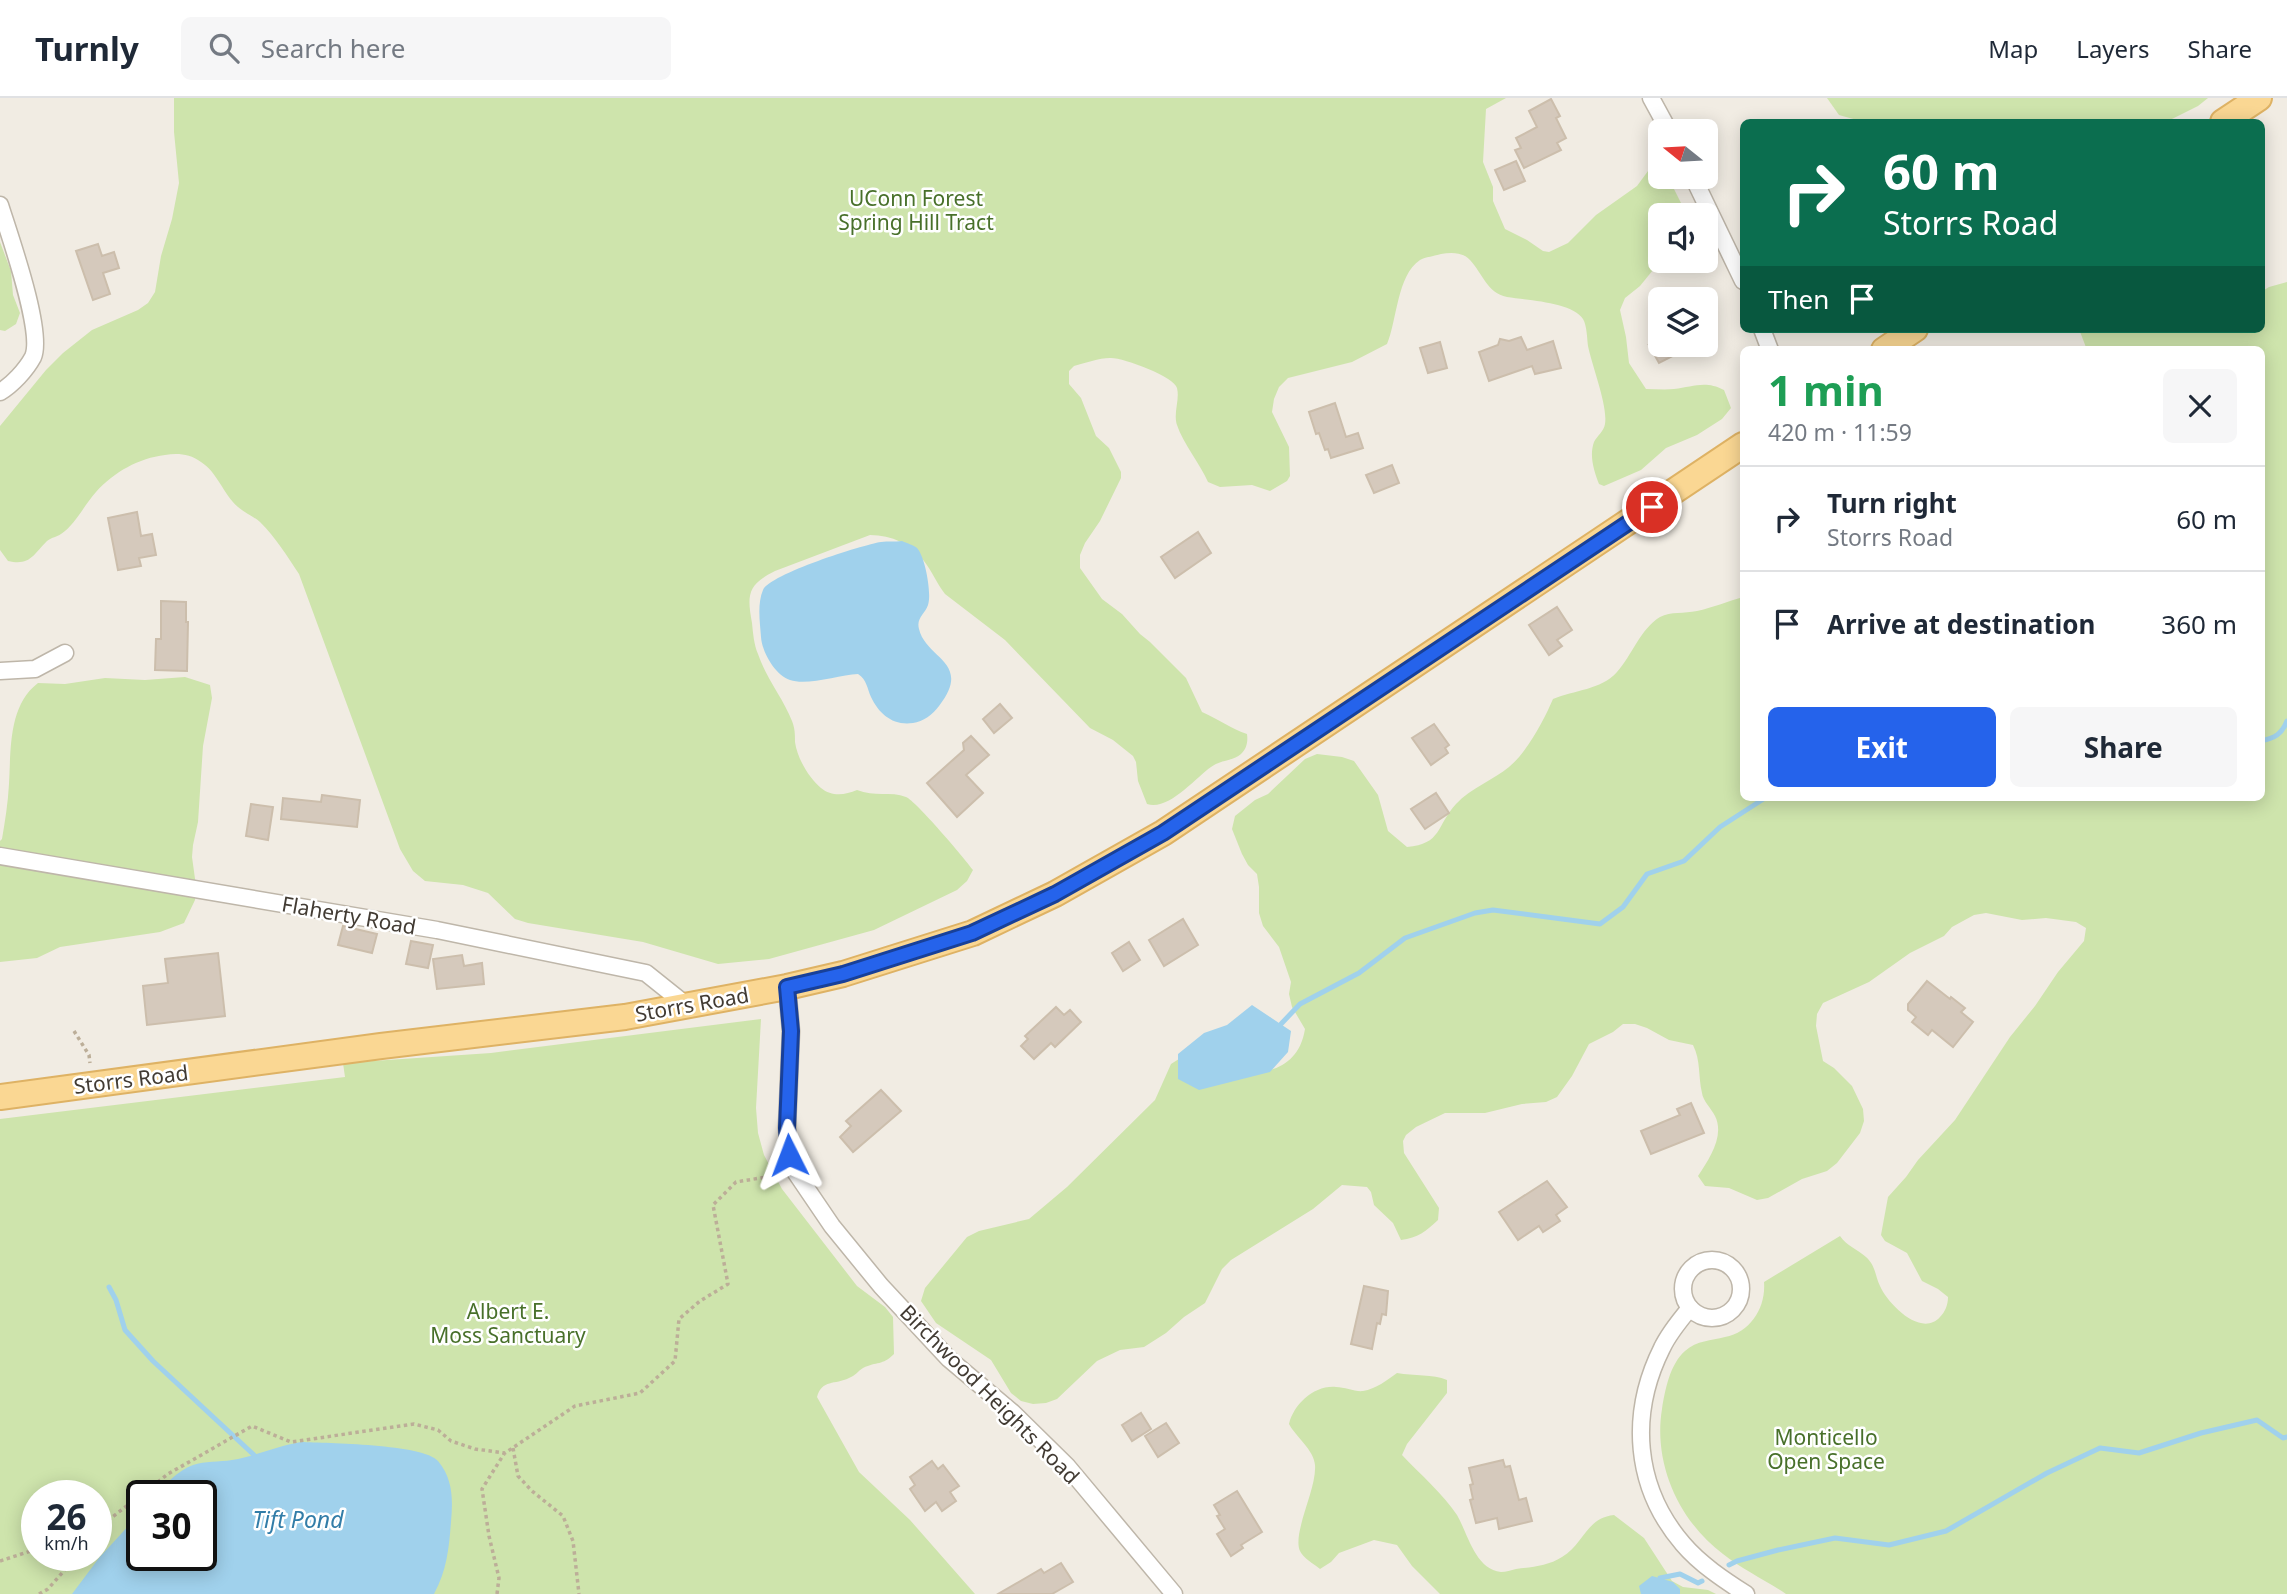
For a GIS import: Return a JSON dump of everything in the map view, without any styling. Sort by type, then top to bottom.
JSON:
[{"type":"main road","points":[[2228,119],[2259,98]]},
{"type":"main road","points":[[1890,346],[1909,333]]},
{"type":"main road","name":"Storrs Road","points":[[0,1097],[625,1017],[843,974],[972,933],[1055,894],[1163,833],[1740,447]]},
{"type":"street","points":[[1651,98],[1662,119]]},
{"type":"street","points":[[1699,189],[1740,275]]},
{"type":"street","points":[[0,205],[33,315],[34,355],[10,386],[0,392]]},
{"type":"street","points":[[0,671],[35,669],[65,653]]},
{"type":"street","name":"Flaherty Road","points":[[0,856],[437,930],[646,973],[686,1005]]},
{"type":"street","name":"Birchwood Heights Road","points":[[787,987],[791,1031],[787,1128],[789,1155],[796,1173],[832,1227],[881,1286],[949,1359],[1012,1412],[1067,1466],[1174,1594]]},
{"type":"street","points":[[1690,1308],[1662,1347],[1650,1379],[1640,1425],[1644,1468],[1657,1507],[1684,1545],[1724,1580],[1746,1594]]},
{"type":"path","points":[[74,1031],[89,1055],[90,1069]]},
{"type":"path","points":[[497,1594],[499,1578],[482,1489],[505,1453],[575,1406],[640,1393],[676,1361],[680,1319],[700,1301],[727,1284],[713,1205],[736,1182],[796,1173]]},
{"type":"path","points":[[112,1518],[168,1474],[252,1426],[291,1442],[414,1424],[438,1430],[451,1441],[475,1449],[505,1453]]},
{"type":"path","points":[[513,1448],[518,1476],[563,1516],[573,1541],[579,1594]]},
{"type":"path","points":[[0,1561],[21,1554]]},
{"type":"path","points":[[39,1594],[48,1589],[64,1571]]},
{"type":"green space","name":"UConn Forest Spring Hill Tract","points":[[174,98],[1506,98],[1486,109],[1483,162],[1493,187],[1493,201],[1505,229],[1543,251],[1549,252],[1568,243],[1596,215],[1637,186],[1648,171],[1648,189],[1674,189],[1681,203],[1648,203],[1648,273],[1651,273],[1625,298],[1620,310],[1629,363],[1646,389],[1711,385],[1724,390],[1731,408],[1722,419],[1697,435],[1666,448],[1641,470],[1604,486],[1599,484],[1592,453],[1594,442],[1604,427],[1605,416],[1583,319],[1578,313],[1560,305],[1500,295],[1490,287],[1467,257],[1453,253],[1425,258],[1412,267],[1402,287],[1387,344],[1352,362],[1288,378],[1279,387],[1272,412],[1289,447],[1290,476],[1287,481],[1270,491],[1252,485],[1220,487],[1208,482],[1177,425],[1177,388],[1167,379],[1147,368],[1110,358],[1074,366],[1069,371],[1069,384],[1081,398],[1096,436],[1109,448],[1121,472],[1121,478],[1100,521],[1085,543],[1080,555],[1080,568],[1102,599],[1122,614],[1186,678],[1202,712],[1247,734],[1245,750],[1238,756],[1211,767],[1164,803],[1147,804],[1138,781],[1133,756],[1113,740],[1090,728],[1005,640],[945,594],[924,561],[907,545],[886,537],[870,535],[775,571],[759,581],[751,592],[754,639],[761,663],[792,721],[796,748],[808,773],[821,788],[834,794],[857,790],[906,797],[973,870],[967,881],[957,890],[874,930],[769,959],[718,964],[643,942],[528,923],[515,919],[488,893],[463,885],[425,881],[413,871],[400,849],[299,574],[266,528],[238,507],[212,472],[197,459],[175,454],[136,463],[103,485],[71,525],[47,541],[31,558],[21,562],[8,561],[0,550],[0,426],[63,353],[92,330],[138,310],[148,303],[155,292],[179,183]]},
{"type":"green space","points":[[1827,98],[2208,98],[2172,119],[1853,119],[1839,115]]},
{"type":"green space","points":[[0,242],[11,271],[13,295],[20,313],[16,324],[5,331],[0,330]]},
{"type":"green space","name":"Monticello Open Space","points":[[2287,282],[2287,1594],[1786,1594],[1730,1559],[1707,1541],[1682,1508],[1666,1470],[1660,1430],[1662,1409],[1669,1378],[1680,1356],[1694,1345],[1742,1330],[1759,1309],[1764,1282],[1840,1236],[1869,1260],[1884,1293],[1906,1316],[1924,1324],[1932,1322],[1945,1311],[1948,1297],[1922,1281],[1907,1253],[1885,1241],[1881,1235],[1888,1197],[1955,1120],[2010,1037],[2084,941],[2086,928],[2076,922],[2046,918],[2022,920],[1986,913],[1974,915],[1952,927],[1944,936],[1910,953],[1869,982],[1823,1003],[1817,1014],[1816,1026],[1823,1061],[1852,1086],[1863,1109],[1864,1121],[1860,1133],[1837,1163],[1827,1171],[1802,1179],[1768,1198],[1757,1200],[1729,1188],[1705,1186],[1698,1176],[1714,1147],[1718,1124],[1703,1096],[1693,1045],[1669,1040],[1635,1024],[1623,1024],[1589,1044],[1557,1097],[1546,1102],[1522,1104],[1485,1113],[1445,1113],[1406,1135],[1403,1141],[1404,1153],[1439,1208],[1438,1220],[1421,1233],[1401,1240],[1393,1223],[1374,1205],[1367,1187],[1342,1185],[1313,1209],[1231,1260],[1222,1269],[1205,1303],[1166,1333],[1144,1347],[1120,1350],[1097,1361],[1057,1399],[1033,1404],[1021,1401],[1011,1393],[991,1360],[936,1323],[921,1301],[925,1288],[967,1237],[979,1231],[1029,1219],[1067,1187],[1155,1100],[1171,1064],[1182,1057],[1213,1078],[1271,1070],[1293,1057],[1305,1029],[1292,1007],[1289,994],[1291,982],[1279,947],[1263,926],[1259,913],[1257,874],[1248,865],[1232,829],[1235,816],[1255,800],[1268,794],[1305,759],[1317,754],[1342,757],[1354,761],[1378,795],[1388,831],[1407,847],[1427,842],[1437,833],[1462,798],[1516,761],[1534,735],[1553,699],[1611,678],[1647,628],[1664,615],[1703,610],[1740,598],[1740,801],[2265,801],[2265,346],[2085,346],[2081,333],[2265,333],[2265,290]]},
{"type":"green space","points":[[185,677],[210,685],[212,698],[203,746],[198,822],[193,845],[195,900],[184,923],[160,932],[60,947],[37,958],[0,962],[0,841],[7,805],[13,729],[21,704],[28,693],[38,683],[65,684],[105,678],[145,680]]},
{"type":"green space","name":"Albert E. Moss Sanctuary","points":[[761,1019],[756,1108],[758,1133],[764,1155],[782,1189],[857,1286],[885,1307],[893,1317],[894,1354],[883,1362],[863,1368],[851,1377],[822,1387],[817,1397],[859,1472],[910,1520],[975,1594],[0,1594],[0,1119],[345,1077],[343,1063],[491,1053]]},
{"type":"green space","points":[[1397,1373],[1447,1380],[1447,1393],[1407,1444],[1402,1455],[1452,1507],[1473,1550],[1492,1569],[1501,1572],[1551,1562],[1569,1552],[1597,1521],[1614,1515],[1644,1538],[1672,1581],[1683,1587],[1708,1590],[1716,1594],[1440,1594],[1412,1566],[1397,1545],[1374,1540],[1339,1553],[1320,1569],[1301,1554],[1298,1543],[1315,1475],[1314,1459],[1289,1424],[1300,1403],[1320,1389],[1336,1387],[1368,1390]]},
{"type":"water","points":[[902,541],[917,548],[923,559],[929,600],[921,616],[919,629],[923,639],[944,662],[951,680],[948,691],[934,712],[913,723],[893,721],[883,713],[874,703],[865,682],[858,674],[805,682],[784,677],[774,668],[764,649],[759,614],[763,590],[782,576],[856,549],[881,542]]},
{"type":"water","points":[[1252,1005],[1291,1031],[1288,1052],[1270,1072],[1199,1090],[1178,1079],[1178,1054],[1204,1033],[1227,1025]]},
{"type":"water","name":"Tift Pond","points":[[301,1442],[395,1448],[429,1455],[438,1461],[447,1475],[452,1505],[447,1559],[434,1594],[72,1594],[89,1571],[112,1571],[112,1544],[126,1528],[126,1571],[217,1571],[217,1480],[170,1480],[193,1465],[227,1461]]},
{"type":"water","points":[[1652,1576],[1673,1582],[1680,1589],[1680,1594],[1641,1594],[1639,1586]]},
{"type":"building","points":[[1551,99],[1560,116],[1556,118],[1566,138],[1557,143],[1561,150],[1524,168],[1515,150],[1521,148],[1516,138],[1537,127],[1529,111]]},
{"type":"building","points":[[1516,161],[1525,181],[1504,190],[1495,170]]},
{"type":"building","points":[[98,244],[102,256],[114,252],[119,268],[103,273],[110,294],[93,300],[76,251]]},
{"type":"building","points":[[1521,337],[1527,350],[1553,341],[1561,368],[1535,374],[1532,366],[1489,381],[1479,352],[1498,345],[1500,339],[1509,341]]},
{"type":"building","points":[[1440,342],[1447,368],[1428,373],[1420,348]]},
{"type":"building","points":[[1656,357],[1671,357],[1659,363]]},
{"type":"building","points":[[1335,403],[1346,437],[1358,433],[1363,448],[1331,458],[1319,433],[1316,434],[1309,412]]},
{"type":"building","points":[[1392,465],[1399,483],[1374,493],[1366,475]]},
{"type":"building","points":[[137,512],[141,536],[152,534],[156,555],[139,558],[141,566],[118,570],[108,518]]},
{"type":"building","points":[[1198,532],[1211,553],[1175,578],[1161,557]]},
{"type":"building","points":[[161,601],[186,602],[187,671],[155,670],[156,639],[161,639]]},
{"type":"building","points":[[1557,607],[1572,630],[1557,640],[1562,646],[1549,655],[1529,625]]},
{"type":"building","points":[[1000,704],[1012,718],[994,733],[983,719]]},
{"type":"building","points":[[1434,724],[1449,745],[1445,748],[1448,753],[1431,765],[1412,738]]},
{"type":"building","points":[[971,736],[989,755],[966,775],[983,793],[957,817],[927,783],[964,750],[963,743]]},
{"type":"building","points":[[1436,793],[1449,813],[1425,829],[1411,809]]},
{"type":"building","points":[[322,795],[360,800],[357,827],[281,819],[283,798],[321,802]]},
{"type":"building","points":[[251,804],[273,807],[268,840],[246,836]]},
{"type":"building","points":[[1183,919],[1198,945],[1164,966],[1149,940]]},
{"type":"building","points":[[343,926],[377,934],[372,953],[338,945]]},
{"type":"building","points":[[411,941],[433,945],[428,968],[406,964]]},
{"type":"building","points":[[1129,942],[1140,960],[1123,971],[1112,953]]},
{"type":"building","points":[[218,953],[225,1016],[147,1025],[143,986],[168,983],[165,959]]},
{"type":"building","points":[[462,955],[464,966],[482,963],[484,984],[437,989],[433,959]]},
{"type":"building","points":[[1927,981],[1965,1008],[1961,1012],[1973,1022],[1953,1047],[1932,1030],[1928,1035],[1912,1022],[1916,1017],[1908,1010],[1908,1004]]},
{"type":"building","points":[[1056,1007],[1064,1015],[1070,1010],[1081,1022],[1055,1047],[1051,1043],[1034,1059],[1021,1046],[1028,1039],[1025,1036]]},
{"type":"building","points":[[881,1090],[901,1111],[853,1152],[840,1137],[851,1126],[846,1121]]},
{"type":"building","points":[[1691,1103],[1704,1133],[1651,1154],[1641,1131],[1680,1115],[1677,1109]]},
{"type":"building","points":[[1547,1181],[1567,1207],[1556,1215],[1560,1221],[1543,1232],[1539,1226],[1518,1240],[1499,1212]]},
{"type":"building","points":[[1364,1286],[1388,1291],[1386,1315],[1382,1314],[1380,1324],[1377,1323],[1372,1349],[1351,1344]]},
{"type":"building","points":[[1141,1413],[1151,1429],[1132,1441],[1122,1425]]},
{"type":"building","points":[[1166,1423],[1179,1443],[1158,1457],[1145,1436]]},
{"type":"building","points":[[1503,1460],[1505,1467],[1510,1466],[1519,1500],[1526,1498],[1532,1521],[1499,1529],[1497,1518],[1476,1523],[1470,1500],[1473,1499],[1470,1485],[1473,1484],[1469,1468]]},
{"type":"building","points":[[932,1461],[938,1469],[943,1465],[959,1486],[950,1492],[956,1501],[942,1511],[936,1502],[925,1511],[910,1489],[915,1485],[910,1477]]},
{"type":"building","points":[[1237,1491],[1262,1532],[1241,1545],[1243,1548],[1231,1556],[1217,1534],[1225,1529],[1214,1505]]},
{"type":"building","points":[[1061,1563],[1073,1582],[1052,1594],[998,1594],[1041,1569],[1044,1573]]},
{"type":"waterway","points":[[2265,740],[2277,735],[2287,721]]},
{"type":"waterway","points":[[1281,1024],[1300,1004],[1359,973],[1405,938],[1475,913],[1493,910],[1600,924],[1623,907],[1647,874],[1684,861],[1720,827],[1760,801]]},
{"type":"waterway","points":[[109,1287],[125,1330],[153,1361],[254,1455]]},
{"type":"waterway","points":[[1729,1565],[1778,1550],[1835,1538],[1889,1545],[1946,1531],[2047,1473],[2100,1448],[2139,1453],[2201,1433],[2257,1420],[2283,1438],[2287,1437]]},
{"type":"waterway","points":[[1660,1578],[1680,1574],[1698,1583],[1702,1581]]},
{"type":"route","points":[[789,1155],[787,1128],[791,1031],[787,987],[843,974],[972,933],[1055,894],[1163,833],[1652,507]]}]
